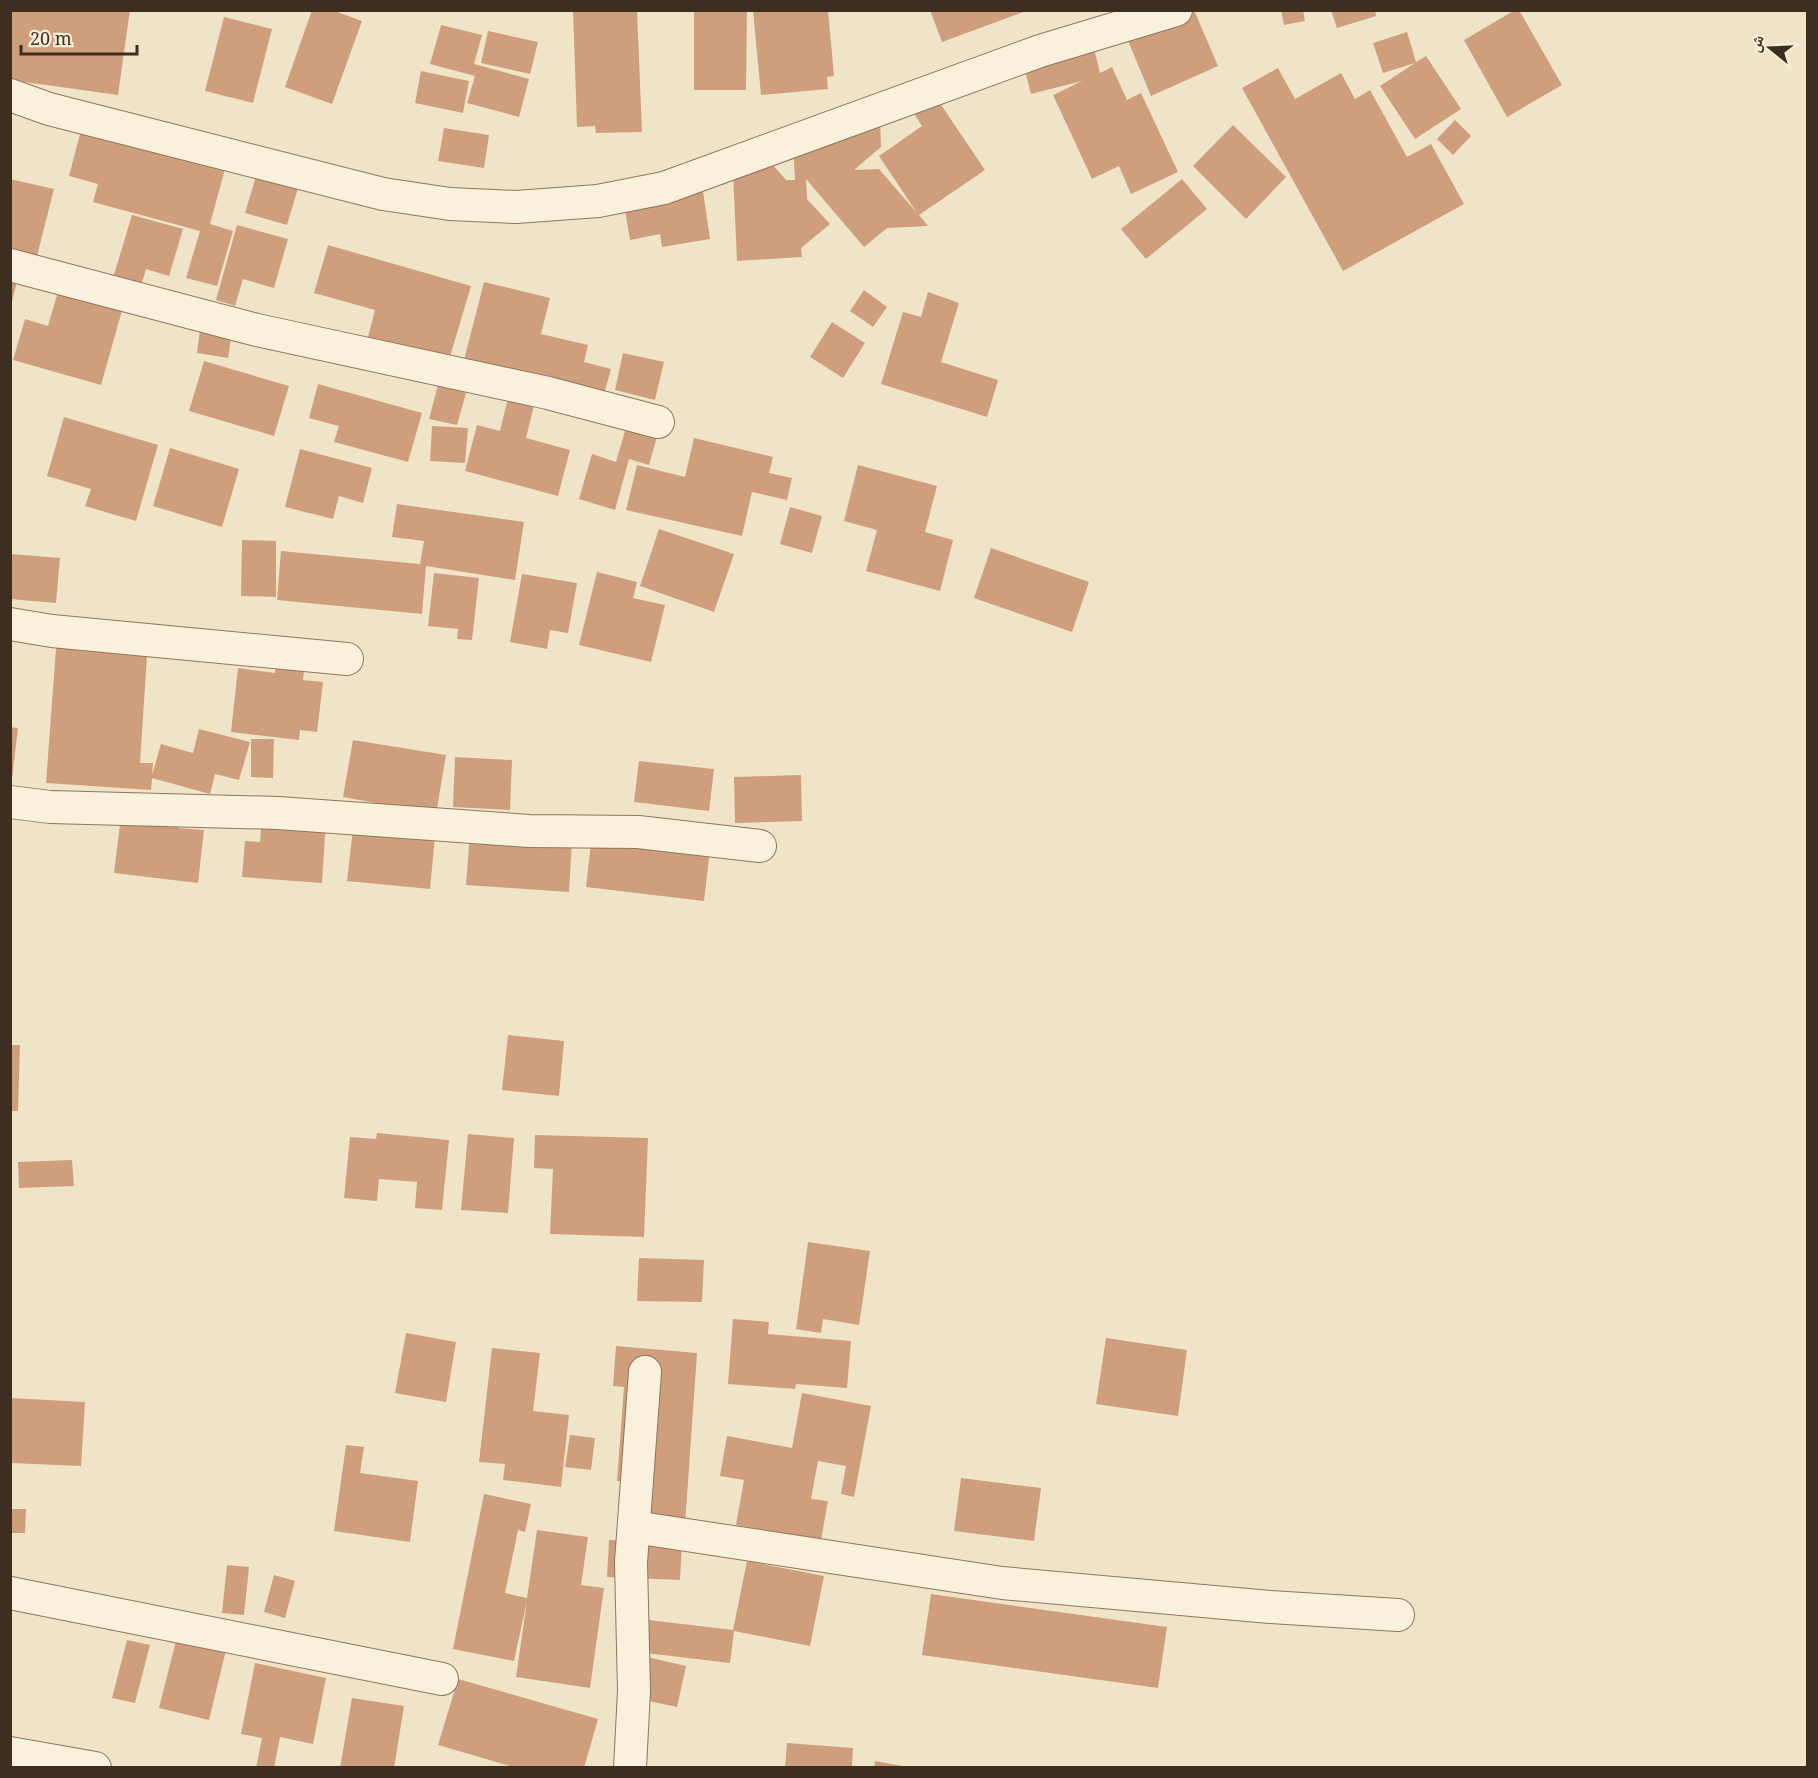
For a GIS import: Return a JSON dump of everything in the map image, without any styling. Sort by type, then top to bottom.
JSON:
[{"type":"street","points":[[10,95],[49,109],[383,194],[450,204],[516,207],[598,201],[664,188],[1040,51],[1176,10]]},
{"type":"street","points":[[10,265],[257,330],[548,393],[658,422]]},
{"type":"street","points":[[10,624],[52,632],[347,659]]},
{"type":"street","points":[[10,802],[50,807],[279,813],[529,831],[638,832],[760,846]]},
{"type":"street","points":[[630,1767],[634,1691],[631,1562],[645,1372]]},
{"type":"street","points":[[634,1527],[1002,1583],[1270,1607],[1398,1615]]},
{"type":"street","points":[[10,1593],[441,1679]]},
{"type":"street","points":[[10,1753],[95,1767]]},
{"type":"building","points":[[10,10],[130,10],[118,95],[10,80]]},
{"type":"building","points":[[312,10],[332,10],[362,21],[332,104],[285,87]]},
{"type":"building","points":[[573,10],[637,10],[642,132],[596,133],[595,126],[577,127]]},
{"type":"building","points":[[694,10],[747,10],[746,90],[694,90]]},
{"type":"building","points":[[753,10],[828,10],[834,76],[827,77],[828,89],[761,95]]},
{"type":"building","points":[[930,10],[1026,10],[1026,11],[942,42]]},
{"type":"building","points":[[1185,10],[1194,10],[1218,66],[1151,96],[1126,36]]},
{"type":"building","points":[[1281,10],[1303,10],[1305,21],[1284,25]]},
{"type":"building","points":[[1331,10],[1375,10],[1376,16],[1337,28]]},
{"type":"building","points":[[1515,10],[1519,10],[1562,85],[1507,117],[1464,40]]},
{"type":"building","points":[[224,17],[272,29],[253,103],[205,91]]},
{"type":"building","points":[[441,25],[482,35],[474,64],[529,79],[519,117],[467,103],[475,76],[430,64]]},
{"type":"building","points":[[1089,27],[1100,73],[1112,67],[1127,100],[1141,93],[1178,172],[1131,194],[1119,166],[1092,179],[1053,95],[1082,81],[1031,94],[1018,43]]},
{"type":"building","points":[[488,31],[538,42],[530,74],[481,63]]},
{"type":"building","points":[[1407,32],[1416,62],[1426,56],[1461,109],[1415,139],[1380,86],[1415,63],[1383,73],[1373,43]]},
{"type":"building","points":[[1278,68],[1295,99],[1341,73],[1355,99],[1370,90],[1407,157],[1431,144],[1464,204],[1343,271],[1242,88]]},
{"type":"building","points":[[421,71],[469,81],[463,113],[415,103]]},
{"type":"building","points":[[923,78],[985,170],[919,215],[928,226],[887,228],[864,247],[806,179],[807,199],[830,224],[801,248],[802,257],[737,261],[732,150],[759,149],[786,180],[795,180],[792,124],[880,119],[881,147],[854,170],[879,169],[917,213],[879,156],[922,126],[901,93]]},
{"type":"building","points":[[1455,120],[1471,136],[1453,155],[1437,139]]},
{"type":"building","points":[[1233,125],[1286,177],[1246,219],[1193,166]]},
{"type":"building","points":[[444,128],[489,135],[484,168],[438,161]]},
{"type":"building","points":[[81,130],[225,169],[210,224],[233,231],[217,286],[186,278],[200,231],[93,202],[98,184],[69,176]]},
{"type":"building","points":[[257,173],[299,185],[287,225],[245,213]]},
{"type":"building","points":[[10,179],[54,189],[36,260],[10,254]]},
{"type":"building","points":[[1182,179],[1207,209],[1146,259],[1121,229]]},
{"type":"building","points":[[702,184],[710,239],[662,247],[660,234],[630,240],[623,198]]},
{"type":"building","points":[[132,215],[183,229],[169,276],[146,269],[141,286],[113,278]]},
{"type":"building","points":[[237,225],[288,239],[274,288],[243,279],[235,306],[216,300]]},
{"type":"building","points":[[328,245],[471,286],[449,360],[368,337],[375,310],[314,293]]},
{"type":"building","points":[[10,272],[19,274],[11,305],[10,304]]},
{"type":"building","points":[[484,282],[550,298],[541,334],[588,345],[584,362],[611,369],[604,394],[464,360]]},
{"type":"building","points":[[59,288],[123,307],[101,385],[13,360],[25,319],[48,326]]},
{"type":"building","points":[[864,290],[887,307],[873,327],[850,311]]},
{"type":"building","points":[[928,292],[959,303],[941,362],[998,380],[987,417],[881,384],[903,312],[921,317]]},
{"type":"building","points":[[201,322],[233,326],[228,358],[197,353]]},
{"type":"building","points":[[832,322],[865,343],[843,378],[810,357]]},
{"type":"building","points":[[623,353],[664,362],[655,400],[615,390]]},
{"type":"building","points":[[204,361],[289,386],[274,436],[189,411]]},
{"type":"building","points":[[318,384],[422,413],[408,462],[334,442],[339,426],[309,418]]},
{"type":"building","points":[[438,385],[466,393],[457,425],[429,419]]},
{"type":"building","points":[[508,398],[534,405],[526,438],[570,450],[558,496],[465,471],[477,425],[500,431]]},
{"type":"building","points":[[64,417],[158,445],[136,521],[85,506],[91,489],[47,476]]},
{"type":"building","points":[[627,424],[658,433],[649,465],[629,459],[615,510],[579,499],[592,454],[616,462]]},
{"type":"building","points":[[432,426],[468,428],[465,463],[430,461]]},
{"type":"building","points":[[694,438],[773,457],[769,473],[792,478],[787,500],[752,492],[742,536],[626,510],[637,465],[685,477]]},
{"type":"building","points":[[170,448],[239,469],[222,527],[153,506]]},
{"type":"building","points":[[300,449],[372,468],[363,503],[339,496],[333,519],[285,507]]},
{"type":"building","points":[[858,465],[937,486],[925,532],[953,540],[940,591],[866,571],[877,530],[844,521]]},
{"type":"building","points":[[397,504],[524,522],[515,580],[426,566],[422,614],[277,600],[281,551],[420,564],[424,541],[392,537]]},
{"type":"building","points":[[790,507],[822,516],[812,553],[780,544]]},
{"type":"building","points":[[659,529],[734,554],[714,612],[640,586]]},
{"type":"building","points":[[242,540],[276,541],[276,597],[241,596]]},
{"type":"building","points":[[991,548],[1089,582],[1072,632],[974,598]]},
{"type":"building","points":[[10,554],[60,558],[56,603],[10,599]]},
{"type":"building","points":[[597,572],[637,582],[633,598],[665,605],[651,662],[579,645]]},
{"type":"building","points":[[434,573],[479,578],[472,640],[457,639],[458,629],[428,626]]},
{"type":"building","points":[[522,574],[577,583],[568,633],[550,630],[547,649],[510,642]]},
{"type":"building","points":[[57,635],[148,641],[140,763],[153,763],[152,775],[161,744],[193,753],[199,729],[250,742],[239,780],[215,774],[210,794],[152,778],[151,790],[46,783]]},
{"type":"building","points":[[277,650],[306,653],[303,680],[323,682],[317,732],[300,730],[299,740],[231,732],[238,668],[275,673]]},
{"type":"building","points":[[10,727],[18,728],[12,779],[10,779]]},
{"type":"building","points":[[251,739],[274,739],[273,778],[251,777]]},
{"type":"building","points":[[353,740],[446,755],[436,814],[343,797]]},
{"type":"building","points":[[455,757],[512,760],[510,810],[453,807]]},
{"type":"building","points":[[639,761],[714,769],[709,811],[634,802]]},
{"type":"building","points":[[801,775],[802,821],[735,823],[734,777]]},
{"type":"building","points":[[122,808],[180,815],[178,828],[204,830],[198,883],[114,873]]},
{"type":"building","points":[[262,816],[326,820],[322,883],[242,877],[245,841],[260,842]]},
{"type":"building","points":[[353,829],[435,837],[430,889],[347,881]]},
{"type":"building","points":[[470,833],[572,841],[569,892],[466,885]]},
{"type":"building","points":[[592,835],[710,849],[704,901],[586,887]]},
{"type":"building","points":[[508,1035],[564,1041],[559,1096],[502,1090]]},
{"type":"building","points":[[10,1045],[20,1045],[18,1111],[10,1111]]},
{"type":"building","points":[[377,1133],[449,1140],[442,1210],[415,1208],[417,1182],[379,1179],[377,1201],[344,1198],[350,1137],[376,1139]]},
{"type":"building","points":[[468,1134],[514,1138],[508,1213],[461,1210]]},
{"type":"building","points":[[535,1135],[648,1138],[644,1237],[550,1234],[553,1169],[534,1168]]},
{"type":"building","points":[[72,1160],[74,1186],[19,1188],[18,1162]]},
{"type":"building","points":[[808,1242],[870,1251],[859,1325],[823,1319],[821,1333],[796,1329]]},
{"type":"building","points":[[639,1258],[704,1260],[702,1302],[637,1301]]},
{"type":"building","points":[[733,1319],[769,1322],[768,1334],[851,1341],[847,1388],[796,1384],[795,1389],[728,1384]]},
{"type":"building","points":[[406,1333],[456,1342],[446,1402],[395,1393]]},
{"type":"building","points":[[1106,1338],[1187,1350],[1178,1416],[1096,1404]]},
{"type":"building","points":[[616,1346],[697,1353],[685,1525],[634,1522],[637,1482],[617,1481],[624,1387],[613,1386]]},
{"type":"building","points":[[492,1348],[540,1353],[533,1411],[569,1415],[561,1487],[503,1480],[505,1464],[479,1462]]},
{"type":"building","points":[[802,1393],[871,1406],[854,1497],[841,1494],[846,1466],[818,1461],[811,1499],[828,1501],[821,1540],[736,1525],[744,1480],[720,1476],[727,1436],[792,1448]]},
{"type":"building","points":[[10,1398],[85,1402],[81,1466],[10,1463]]},
{"type":"building","points":[[570,1435],[595,1438],[591,1470],[565,1467]]},
{"type":"building","points":[[346,1445],[364,1447],[360,1473],[418,1481],[410,1542],[334,1531]]},
{"type":"building","points":[[961,1478],[1041,1488],[1034,1541],[954,1531]]},
{"type":"building","points":[[484,1494],[531,1504],[525,1532],[518,1530],[505,1593],[527,1598],[537,1530],[588,1537],[581,1585],[604,1588],[590,1688],[516,1677],[527,1601],[514,1661],[453,1649]]},
{"type":"building","points":[[10,1509],[26,1509],[25,1533],[10,1533]]},
{"type":"building","points":[[609,1540],[682,1543],[680,1580],[607,1577]]},
{"type":"building","points":[[747,1561],[824,1576],[810,1646],[734,1631],[730,1663],[637,1652],[640,1619],[733,1630]]},
{"type":"building","points":[[227,1565],[249,1567],[244,1615],[222,1613]]},
{"type":"building","points":[[274,1575],[295,1581],[285,1618],[264,1612]]},
{"type":"building","points":[[931,1594],[1167,1627],[1158,1688],[922,1655]]},
{"type":"building","points":[[178,1633],[227,1646],[209,1720],[159,1708]]},
{"type":"building","points":[[127,1640],[150,1645],[135,1703],[112,1698]]},
{"type":"building","points":[[634,1654],[686,1666],[677,1707],[625,1696]]},
{"type":"building","points":[[255,1663],[326,1678],[313,1744],[280,1737],[274,1768],[256,1768],[262,1738],[241,1734]]},
{"type":"building","points":[[458,1679],[598,1719],[584,1768],[517,1768],[438,1745]]},
{"type":"building","points":[[352,1698],[404,1706],[394,1768],[340,1768]]},
{"type":"building","points":[[787,1743],[853,1748],[852,1768],[785,1768]]},
{"type":"building","points":[[875,1761],[902,1766],[902,1768],[874,1768]]}]
